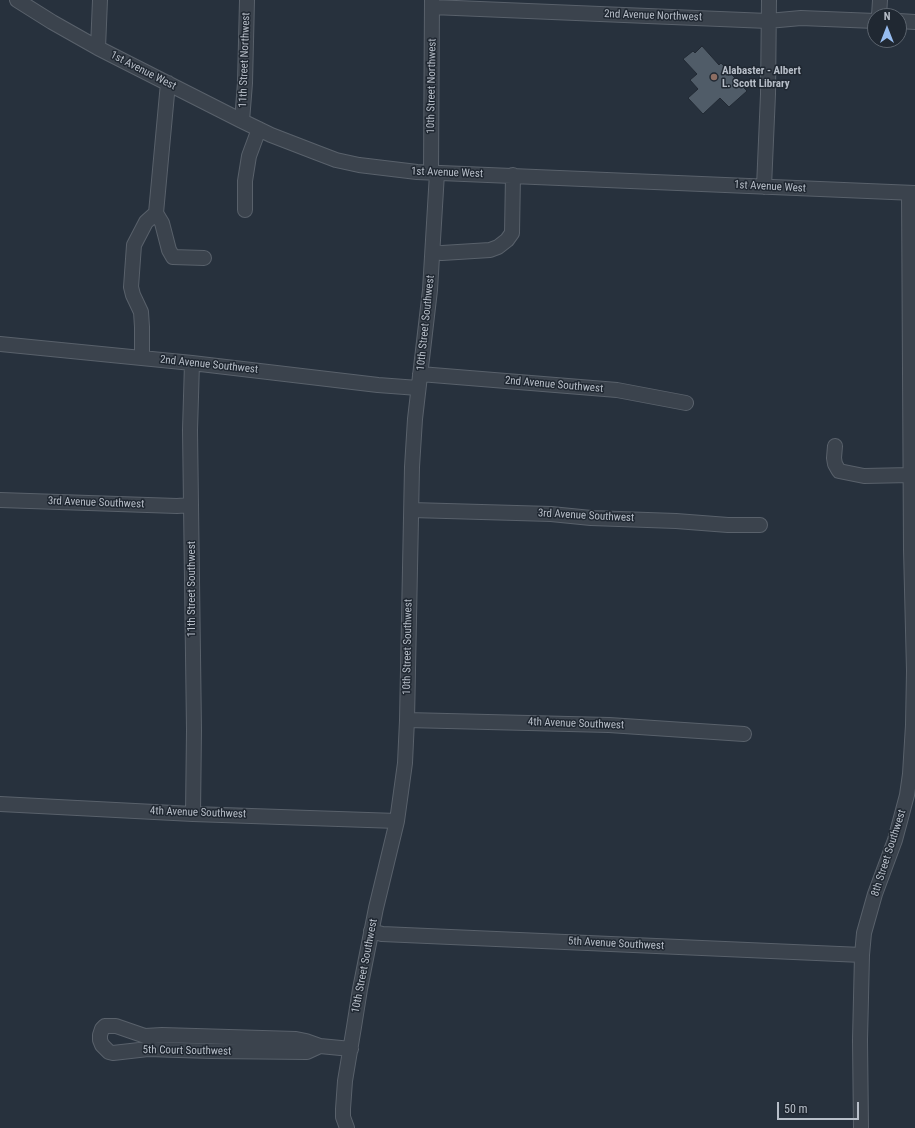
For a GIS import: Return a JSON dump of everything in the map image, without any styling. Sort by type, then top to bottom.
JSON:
[{"type":"street","name":"1st Avenue West","points":[[17,0],[98,48],[168,84],[259,129],[336,160],[377,168],[434,173],[912,193]]},
{"type":"street","points":[[98,48],[100,0]]},
{"type":"street","name":"11th Street Northwest","points":[[242,121],[246,83],[247,0]]},
{"type":"street","points":[[764,187],[768,94],[769,0]]},
{"type":"street","name":"2nd Avenue Northwest","points":[[432,4],[768,21],[801,18],[867,21]]},
{"type":"street","name":"10th Street Northwest","points":[[432,4],[434,173]]},
{"type":"street","points":[[168,84],[156,213],[162,223],[169,250],[173,257],[204,258]]},
{"type":"street","points":[[245,210],[245,181],[249,156],[259,129]]},
{"type":"street","name":"10th Street Southwest","points":[[345,1122],[346,1081],[360,989],[371,932],[397,821],[405,763],[412,467],[418,388],[433,252],[434,173]]},
{"type":"street","points":[[433,252],[442,253],[490,250],[498,247],[507,240],[512,232],[513,176]]},
{"type":"street","name":"8th Street Southwest","points":[[861,1128],[860,1040],[862,955],[866,926],[875,894],[895,840],[907,795],[910,774],[914,671],[913,528],[910,475],[912,193]]},
{"type":"street","points":[[142,358],[141,312],[131,287],[134,245],[146,222],[156,213]]},
{"type":"street","name":"2nd Avenue Southwest","points":[[0,344],[192,363],[378,385],[418,388]]},
{"type":"street","name":"11th Street Southwest","points":[[192,363],[190,430],[194,730],[193,814]]},
{"type":"street","name":"2nd Avenue Southwest","points":[[420,374],[617,390],[686,403]]},
{"type":"street","points":[[835,446],[834,458],[839,470],[864,476],[910,475]]},
{"type":"street","name":"3rd Avenue Southwest","points":[[0,500],[177,506],[191,505]]},
{"type":"street","name":"3rd Avenue Southwest","points":[[412,510],[551,514],[591,518],[676,521],[728,525],[760,525]]},
{"type":"street","name":"4th Avenue Southwest","points":[[407,720],[609,725],[744,734]]},
{"type":"street","name":"4th Avenue Southwest","points":[[0,804],[193,814],[397,821]]},
{"type":"street","name":"5th Avenue Southwest","points":[[371,932],[382,934],[862,955]]},
{"type":"street","name":"5th Court Southwest","points":[[320,1046],[307,1052],[148,1049],[113,1053],[109,1052],[102,1045],[100,1035],[105,1026],[112,1026],[145,1036],[296,1039],[320,1046],[351,1049]]},
{"type":"building","name":"Alabaster - Albert L. Scott Library","points":[[702,46],[719,65],[721,63],[747,91],[729,107],[720,98],[703,114],[688,98],[698,89],[690,80],[697,74],[683,59],[693,51],[695,53]]},
{"type":"place","name":"Alabaster - Albert L. Scott Library","points":[[714,77]]}]
